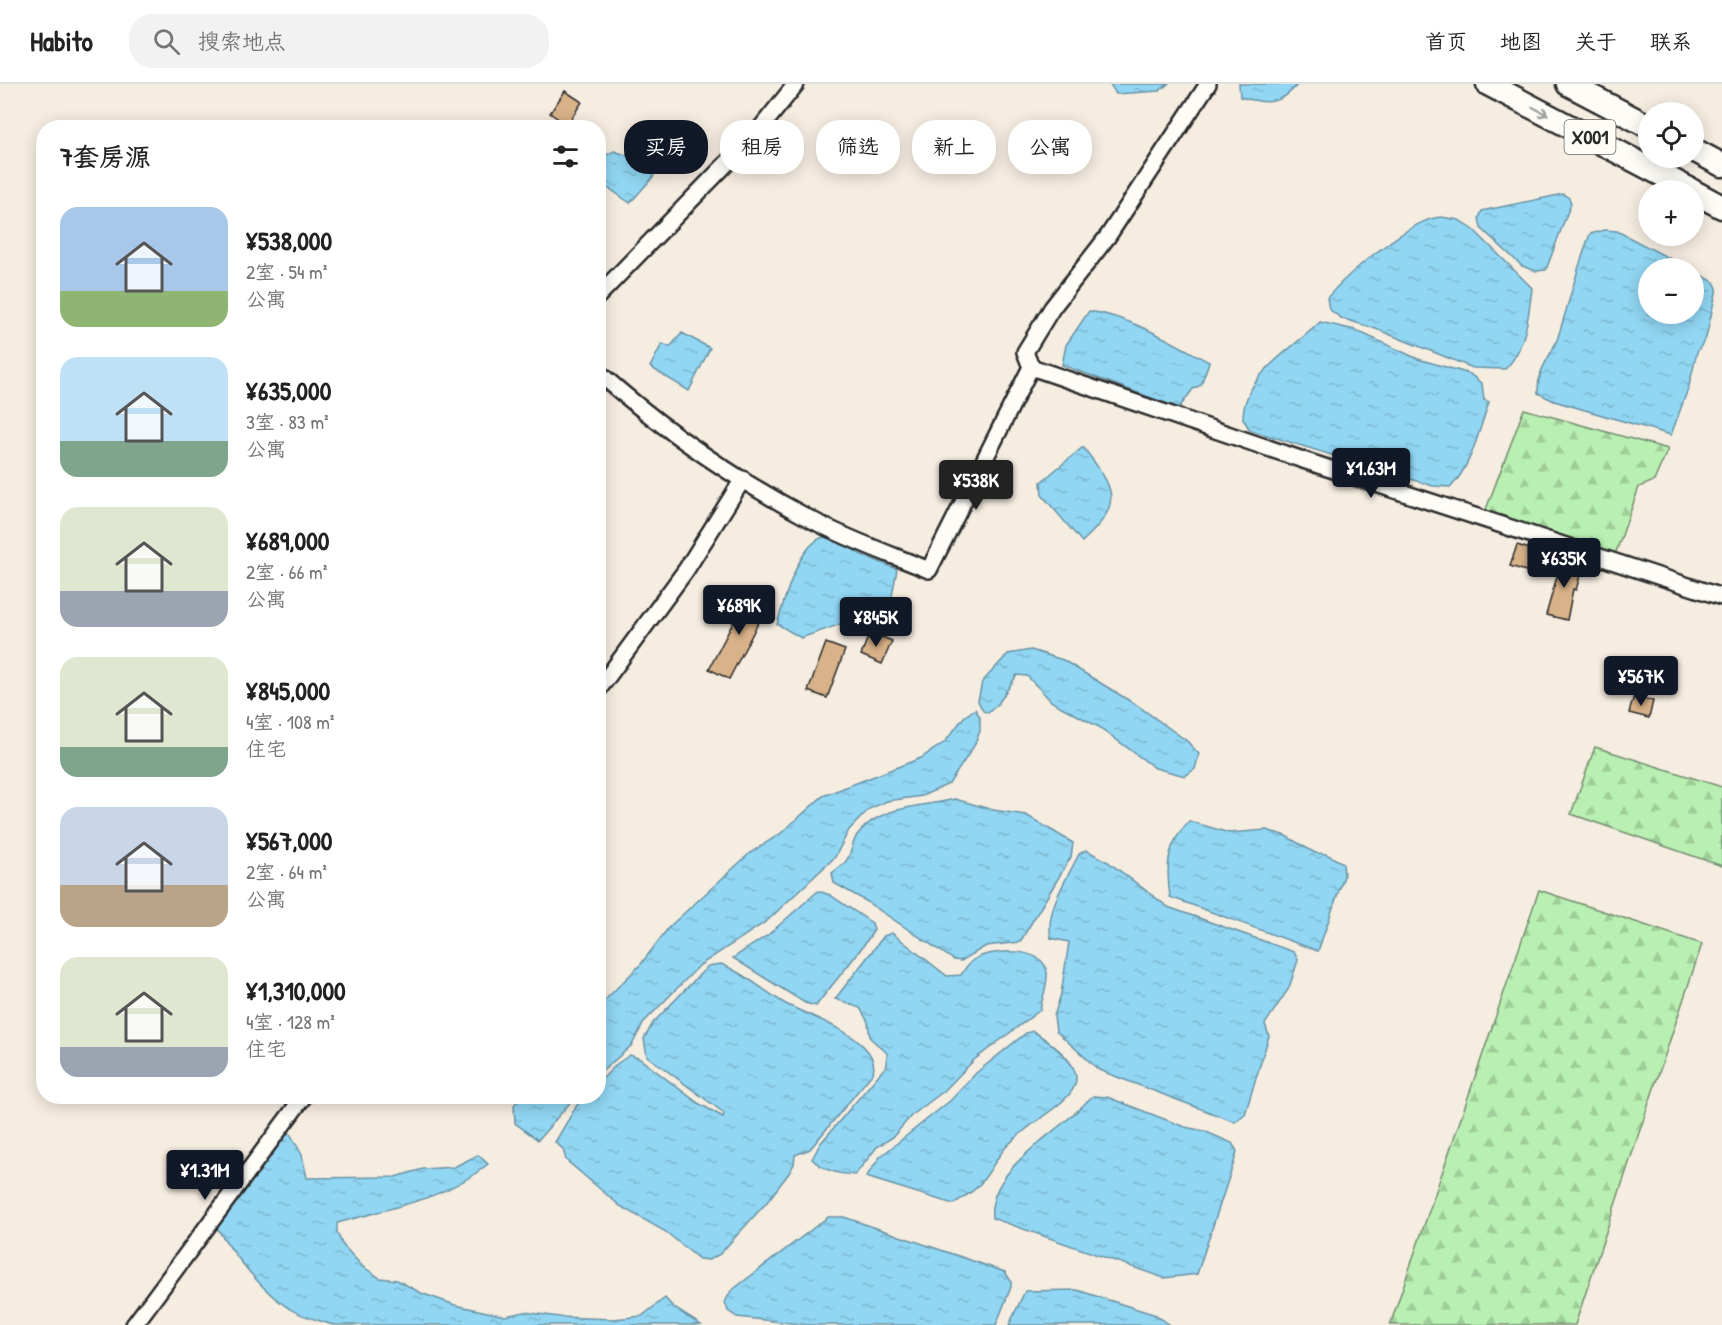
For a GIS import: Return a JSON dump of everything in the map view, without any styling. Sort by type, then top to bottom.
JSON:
[{"type":"main road","name":"X001","points":[[1488,84],[1671,180]]},
{"type":"main road","name":"X001","points":[[1568,84],[1638,121]]},
{"type":"main road","points":[[1704,155],[1722,165]]},
{"type":"main road","name":"X001","points":[[1704,197],[1722,207]]},
{"type":"street","points":[[606,288],[760,129],[796,84]]},
{"type":"street","points":[[1209,84],[1108,236],[1052,308],[1025,352],[1031,366],[1722,597]]},
{"type":"street","points":[[606,379],[632,402],[743,479],[813,520],[929,570],[1031,366]]},
{"type":"street","points":[[606,679],[686,570],[743,479]]},
{"type":"street","points":[[134,1325],[298,1104]]},
{"type":"green space","points":[[1524,409],[1668,449],[1654,481],[1639,487],[1615,555],[1485,512]]},
{"type":"green space","points":[[1595,747],[1722,787],[1722,866],[1571,814]]},
{"type":"green space","points":[[1539,890],[1702,944],[1575,1325],[1390,1325]]},
{"type":"water","points":[[1110,84],[1168,84],[1159,91],[1116,94]]},
{"type":"water","points":[[1239,84],[1298,84],[1279,100],[1265,102],[1240,97]]},
{"type":"water","points":[[614,151],[624,154],[624,174],[652,174],[654,176],[630,203],[606,189],[606,155]]},
{"type":"water","points":[[1563,194],[1569,198],[1571,203],[1546,270],[1536,271],[1522,266],[1481,228],[1479,218],[1482,211]]},
{"type":"water","points":[[1441,217],[1459,220],[1474,230],[1532,288],[1522,343],[1505,369],[1473,368],[1376,329],[1341,318],[1329,309],[1327,298],[1380,249],[1414,227]]},
{"type":"water","points":[[1604,230],[1617,231],[1638,242],[1638,246],[1646,246],[1669,258],[1638,258],[1638,324],[1704,324],[1704,276],[1714,282],[1717,288],[1706,338],[1697,352],[1689,386],[1671,435],[1554,401],[1538,393],[1542,369],[1558,337],[1590,234]]},
{"type":"water","points":[[1089,311],[1136,324],[1209,362],[1201,385],[1193,389],[1179,408],[1062,365],[1066,345]]},
{"type":"water","points":[[1320,322],[1355,330],[1418,359],[1470,374],[1482,384],[1484,400],[1489,402],[1470,458],[1451,487],[1433,486],[1250,430],[1243,419],[1245,403],[1251,389],[1271,365]]},
{"type":"water","points":[[682,333],[710,348],[689,391],[650,367],[662,344],[670,347]]},
{"type":"water","points":[[1083,447],[1102,474],[1111,495],[1105,516],[1082,542],[1042,495],[1041,482]]},
{"type":"water","points":[[823,537],[841,541],[860,554],[897,569],[890,607],[801,638],[777,624],[799,562],[806,551]]},
{"type":"water","points":[[1031,650],[1063,660],[1138,706],[1187,741],[1199,754],[1195,769],[1185,776],[1155,768],[1099,727],[1052,702],[1027,676],[1017,675],[998,704],[988,713],[983,711],[978,701],[982,682],[1008,654]]},
{"type":"water","points":[[975,709],[980,717],[980,731],[974,746],[949,784],[922,796],[887,801],[869,809],[849,830],[835,857],[767,921],[700,965],[644,1022],[632,1045],[606,1068],[606,999],[641,964],[669,927],[750,853],[780,834],[823,796],[921,758],[945,742],[964,717]]},
{"type":"water","points":[[955,799],[993,810],[1026,815],[1073,843],[1071,857],[1020,942],[986,946],[961,961],[954,960],[864,900],[834,883],[832,873],[850,855],[857,835],[877,818],[902,809]]},
{"type":"water","points":[[1189,821],[1229,833],[1267,830],[1286,836],[1315,853],[1326,854],[1343,863],[1344,876],[1318,951],[1170,897],[1169,856],[1181,830]]},
{"type":"water","points":[[1086,850],[1108,862],[1168,907],[1294,952],[1298,960],[1289,988],[1265,1024],[1269,1036],[1245,1114],[1235,1122],[1099,1070],[1056,1031],[1054,1016],[1061,994],[1069,942],[1051,938],[1051,916],[1058,894],[1079,854]]},
{"type":"water","points":[[818,891],[830,895],[872,923],[874,930],[816,1006],[805,1003],[733,958],[769,934]]},
{"type":"water","points":[[892,933],[947,976],[961,975],[973,960],[991,953],[1027,954],[1044,964],[1047,973],[1046,987],[1040,1010],[974,1060],[944,1091],[911,1116],[893,1137],[877,1147],[855,1175],[837,1173],[826,1169],[812,1159],[820,1144],[887,1065],[887,1053],[870,1038],[868,1022],[860,1008],[835,999],[884,936]]},
{"type":"water","points":[[721,964],[746,977],[784,1003],[840,1030],[866,1049],[873,1060],[873,1073],[810,1149],[795,1155],[794,1164],[789,1173],[767,1202],[720,1254],[709,1260],[699,1259],[666,1232],[620,1206],[566,1160],[563,1149],[555,1142],[578,1104],[606,1104],[606,1075],[630,1055],[640,1059],[698,1103],[723,1117],[724,1113],[647,1056],[644,1039],[653,1023],[708,966]]},
{"type":"water","points":[[1033,1031],[1060,1051],[1073,1068],[1076,1082],[1070,1094],[1006,1147],[974,1190],[953,1204],[866,1177],[880,1157],[951,1100],[976,1073],[1026,1033]]},
{"type":"water","points":[[1093,1096],[1107,1097],[1185,1127],[1204,1131],[1232,1143],[1237,1151],[1197,1274],[1164,1278],[992,1218],[993,1202],[999,1186],[1009,1172],[1036,1145]]},
{"type":"water","points":[[569,1104],[538,1140],[515,1123],[514,1105]]},
{"type":"water","points":[[287,1128],[302,1155],[307,1178],[395,1177],[423,1169],[454,1167],[478,1155],[488,1164],[454,1186],[435,1195],[337,1223],[337,1232],[342,1244],[362,1266],[380,1278],[397,1280],[421,1293],[455,1305],[505,1316],[525,1312],[559,1317],[614,1319],[642,1316],[665,1298],[674,1308],[701,1325],[333,1325],[295,1312],[268,1292],[238,1258],[214,1223]]},
{"type":"water","points":[[828,1217],[844,1217],[1005,1272],[1011,1281],[1011,1287],[996,1325],[808,1325],[737,1317],[728,1311],[725,1302],[731,1291]]},
{"type":"water","points":[[1077,1290],[1156,1315],[1170,1325],[1009,1325],[1025,1291]]},
{"type":"building","points":[[565,91],[582,102],[570,120],[560,120],[550,113]]},
{"type":"building","points":[[1517,545],[1539,552],[1532,573],[1510,566]]},
{"type":"building","points":[[1562,559],[1583,565],[1576,590],[1573,589],[1567,620],[1546,615]]},
{"type":"building","points":[[749,592],[769,602],[729,679],[709,669]]},
{"type":"building","points":[[870,632],[892,641],[882,664],[861,655]]},
{"type":"building","points":[[826,643],[845,650],[827,698],[808,691]]},
{"type":"building","points":[[1634,696],[1653,701],[1649,718],[1629,713]]}]
